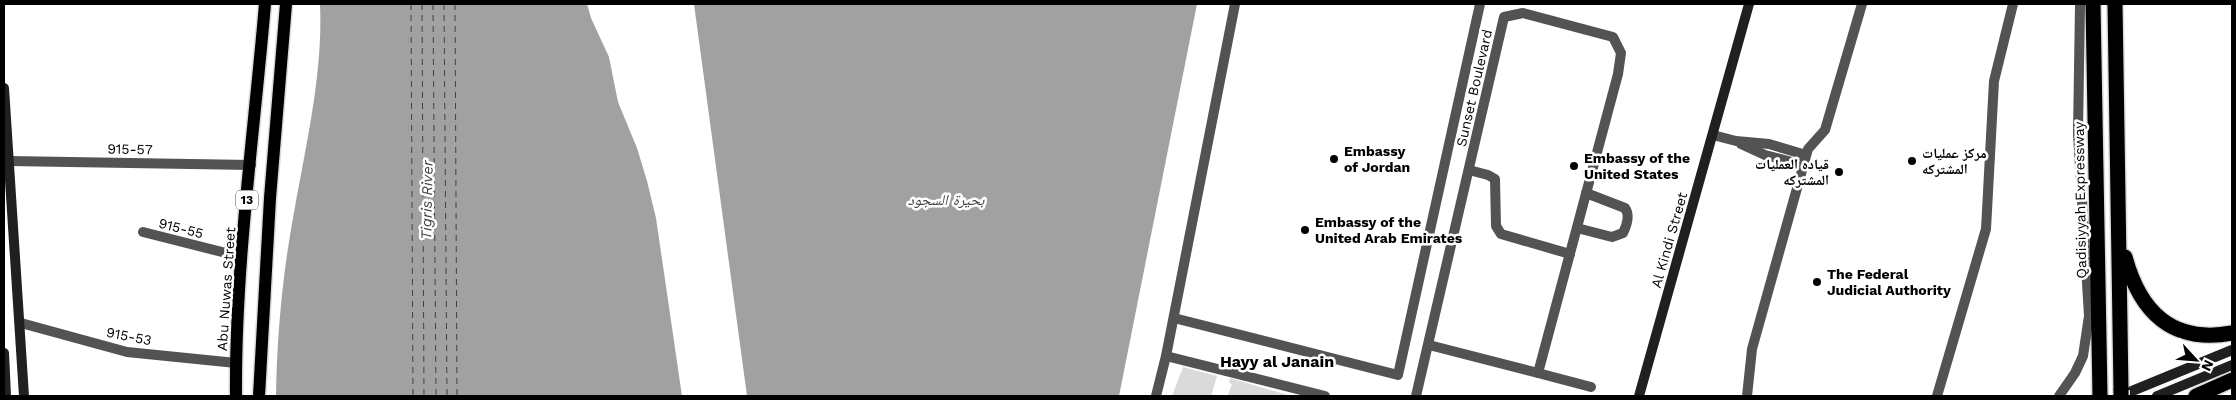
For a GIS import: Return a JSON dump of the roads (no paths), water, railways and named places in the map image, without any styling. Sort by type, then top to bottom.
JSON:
[{"type":"highway","name":"Qadisiyyah Expressway","points":[[2093,4],[2100,396]]},
{"type":"highway","points":[[2115,4],[2125,392]]},
{"type":"highway","points":[[2120,240],[2134,284],[2141,299],[2150,310],[2181,330],[2200,335],[2232,333]]},
{"type":"highway","points":[[2196,396],[2232,380]]},
{"type":"main road","name":"Abu Nuwas Street","points":[[236,396],[242,257],[265,4]]},
{"type":"main road","name":"13","points":[[259,396],[270,198],[286,4]]},
{"type":"main road","name":"Al Kindi Street","points":[[1639,396],[1749,4]]},
{"type":"main road","points":[[4,88],[21,323],[24,396]]},
{"type":"main road","points":[[2125,392],[2232,350]]},
{"type":"main road","points":[[4,353],[6,396]]},
{"type":"main road","points":[[2158,396],[2232,365]]},
{"type":"street","points":[[1156,396],[1174,318],[1235,4]]},
{"type":"street","points":[[1174,318],[1398,375],[1480,4]]},
{"type":"street","points":[[1747,396],[1752,349],[1808,149],[1824,130],[1862,4]]},
{"type":"street","points":[[1937,396],[1986,229],[1994,81],[2013,4]]},
{"type":"street","points":[[2060,396],[2075,374],[2083,356],[2089,316],[2078,134],[2080,4]]},
{"type":"street","name":"Sunset Boulevard","points":[[1416,396],[1504,17],[1523,13],[1613,37],[1621,53],[1618,74],[1538,373]]},
{"type":"street","points":[[1713,136],[1736,141],[1765,155],[1805,160]]},
{"type":"street","name":"915-57","points":[[9,161],[251,165]]},
{"type":"street","points":[[1469,170],[1495,179],[1496,226],[1501,234],[1570,254]]},
{"type":"street","points":[[1577,228],[1612,237],[1623,232],[1626,224],[1628,214],[1625,208],[1586,193]]},
{"type":"street","name":"915-55","points":[[144,232],[242,257]]},
{"type":"street","name":"915-53","points":[[21,323],[127,352],[236,363]]},
{"type":"street","points":[[1429,345],[1591,386]]},
{"type":"street","points":[[1166,356],[1325,396]]},
{"type":"water","name":"Tigris River","points":[[320,4],[587,4],[591,18],[609,57],[618,102],[637,148],[656,218],[682,396],[276,396],[279,325],[284,277],[317,80]]},
{"type":"water","name":"بحيرة السجود","points":[[694,4],[1197,4],[1119,396],[747,396]]},
{"type":"place","name":"Embassy of Jordan","points":[[1334,159]]},
{"type":"place","name":"مركز عمليات المشتركه","points":[[1912,161]]},
{"type":"place","name":"Embassy of the United States","points":[[1574,166]]},
{"type":"place","name":"قياده العمليات المشتركه","points":[[1839,172]]},
{"type":"place","name":"Embassy of the United Arab Emirates","points":[[1305,230]]},
{"type":"place","name":"The Federal Judicial Authority","points":[[1817,282]]},
{"type":"district","name":"Hayy al Janain","points":[[1277,361]]}]
